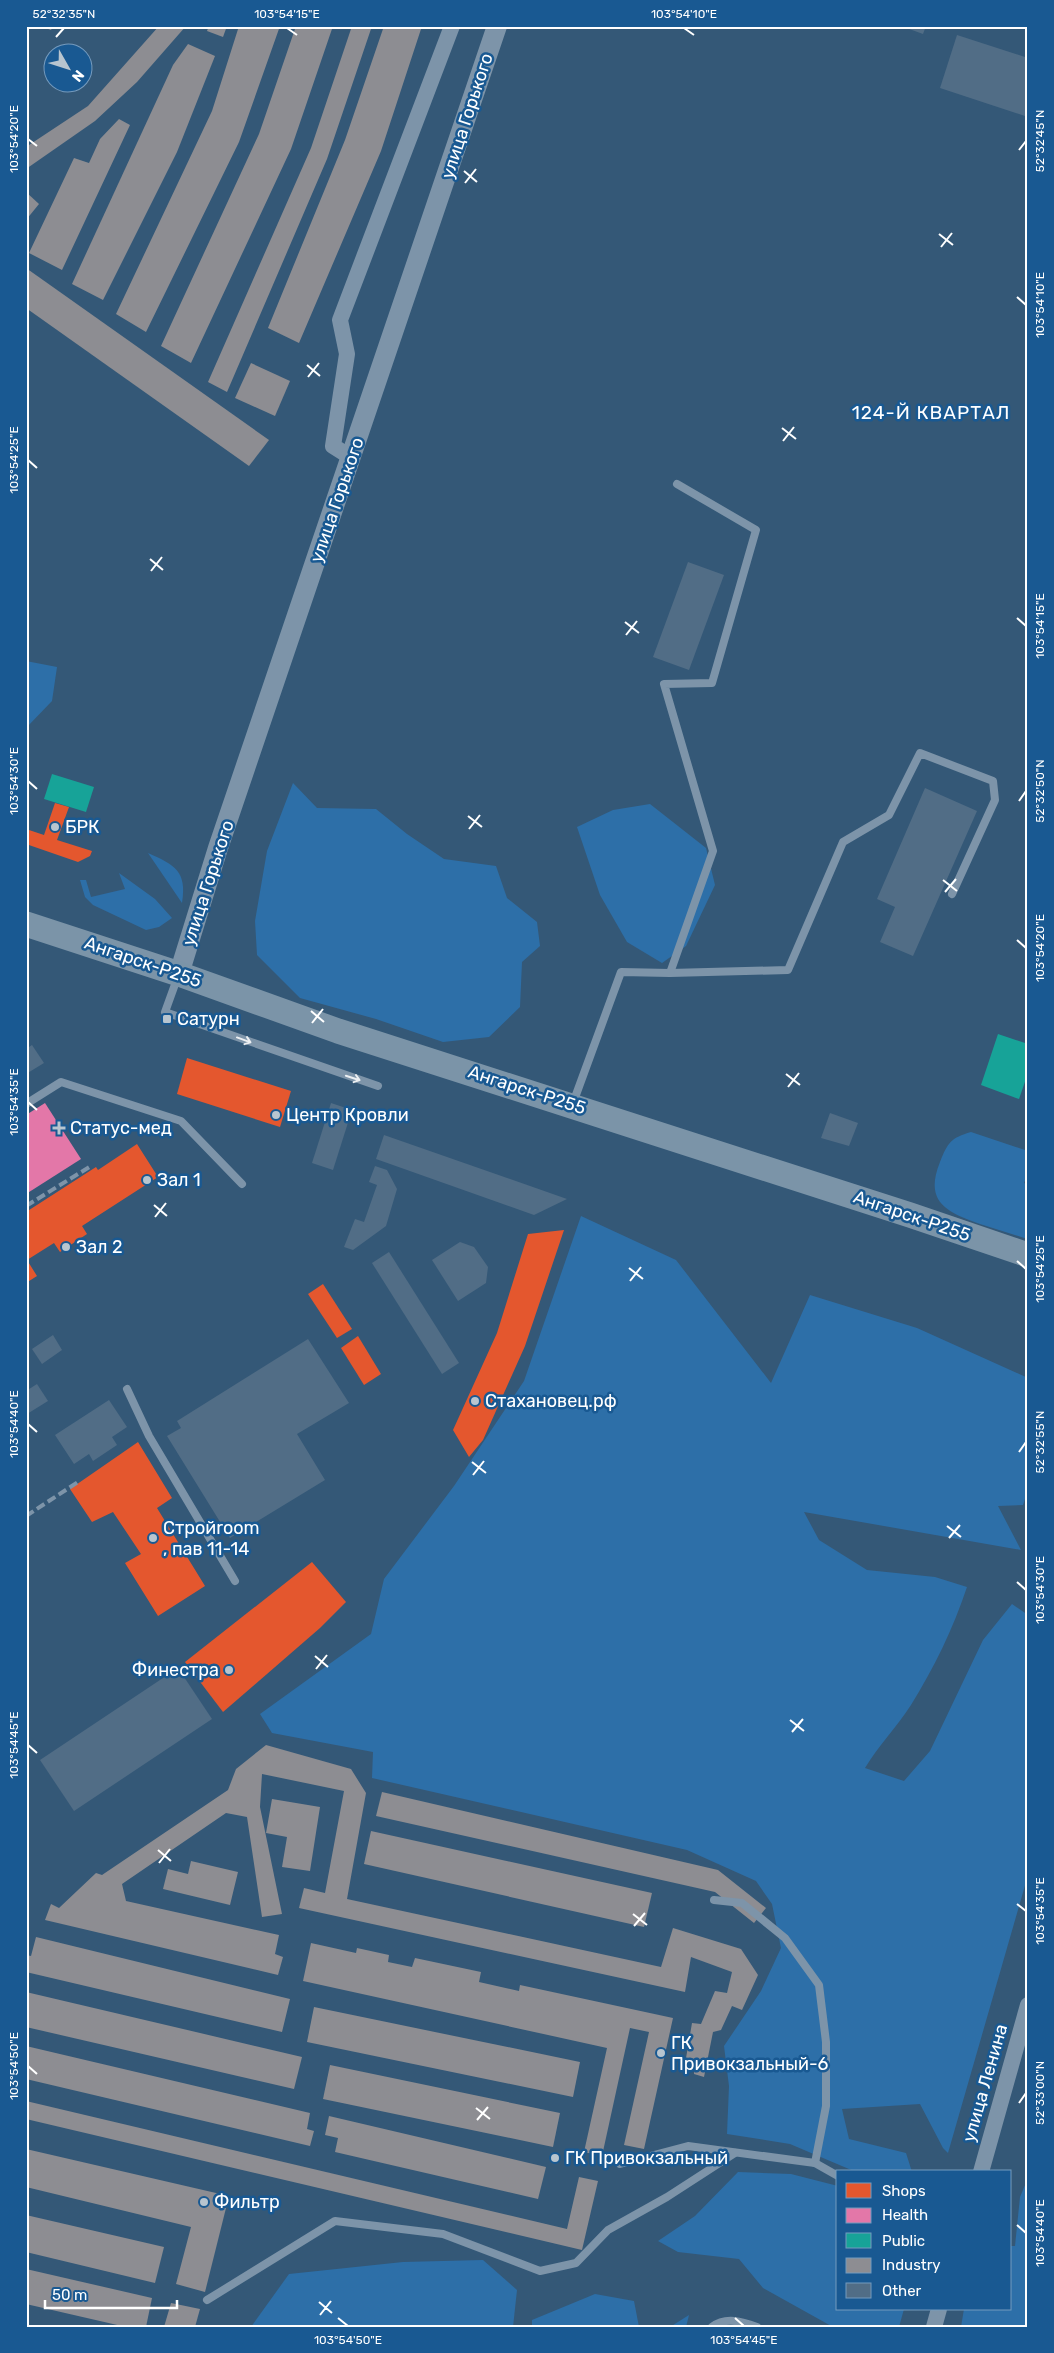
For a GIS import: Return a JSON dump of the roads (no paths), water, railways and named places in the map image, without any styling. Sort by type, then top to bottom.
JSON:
[{"type":"main road","name":"Ангарск-Р255","points":[[26,924],[179,974],[338,1031],[910,1214],[1028,1255]]},
{"type":"street","points":[[352,458],[333,446],[347,354],[340,320],[452,26]]},
{"type":"street","name":"улица Горького","points":[[179,974],[218,848],[352,458],[497,26]]},
{"type":"street","name":"улица Ленина","points":[[982,2170],[1028,2005]]},
{"type":"street","points":[[934,2327],[939,2310]]},
{"type":"lane","points":[[670,973],[713,851],[664,684],[712,683],[756,530],[676,484]]},
{"type":"lane","points":[[572,1105],[621,972],[670,973],[788,970],[843,842],[889,815],[920,753],[993,781],[994,800],[952,894]]},
{"type":"lane","points":[[179,974],[165,1012],[378,1086]]},
{"type":"lane","points":[[26,1104],[61,1082],[181,1121],[242,1184]]},
{"type":"lane","points":[[127,1390],[149,1436],[235,1581]]},
{"type":"lane","points":[[714,1900],[742,1903],[756,1914],[785,1938],[819,1985],[826,2042],[826,2106],[815,2163]]},
{"type":"lane","points":[[620,2164],[688,2146],[815,2163],[836,2175]]},
{"type":"lane","points":[[207,2300],[335,2221],[443,2234],[540,2271],[576,2263],[608,2230],[667,2197],[734,2153]]},
{"type":"lane","points":[[712,2327],[720,2322],[735,2321],[758,2327]]},
{"type":"railway","points":[[26,1206],[91,1166]]},
{"type":"railway","points":[[26,1516],[78,1482]]},
{"type":"place","name":"БРК","points":[[55,827]]},
{"type":"place","name":"Сатурн","points":[[167,1019]]},
{"type":"place","name":"Центр Кровли","points":[[276,1115]]},
{"type":"place","name":"Статус-мед","points":[[59,1128]]},
{"type":"place","name":"Зал 1","points":[[147,1180]]},
{"type":"place","name":"Зал 2","points":[[66,1247]]},
{"type":"place","name":"Стахановец.рф","points":[[475,1401]]},
{"type":"place","name":"Стройroom , пав 11-14","points":[[153,1538]]},
{"type":"place","name":"Финестра","points":[[229,1670]]},
{"type":"place","name":"ГК Привокзальный-6","points":[[661,2053]]},
{"type":"place","name":"ГК Привокзальный","points":[[555,2158]]},
{"type":"place","name":"Фильтр","points":[[204,2202]]},
{"type":"district","name":"124-Й КВАРТАЛ","points":[[931,412]]}]
